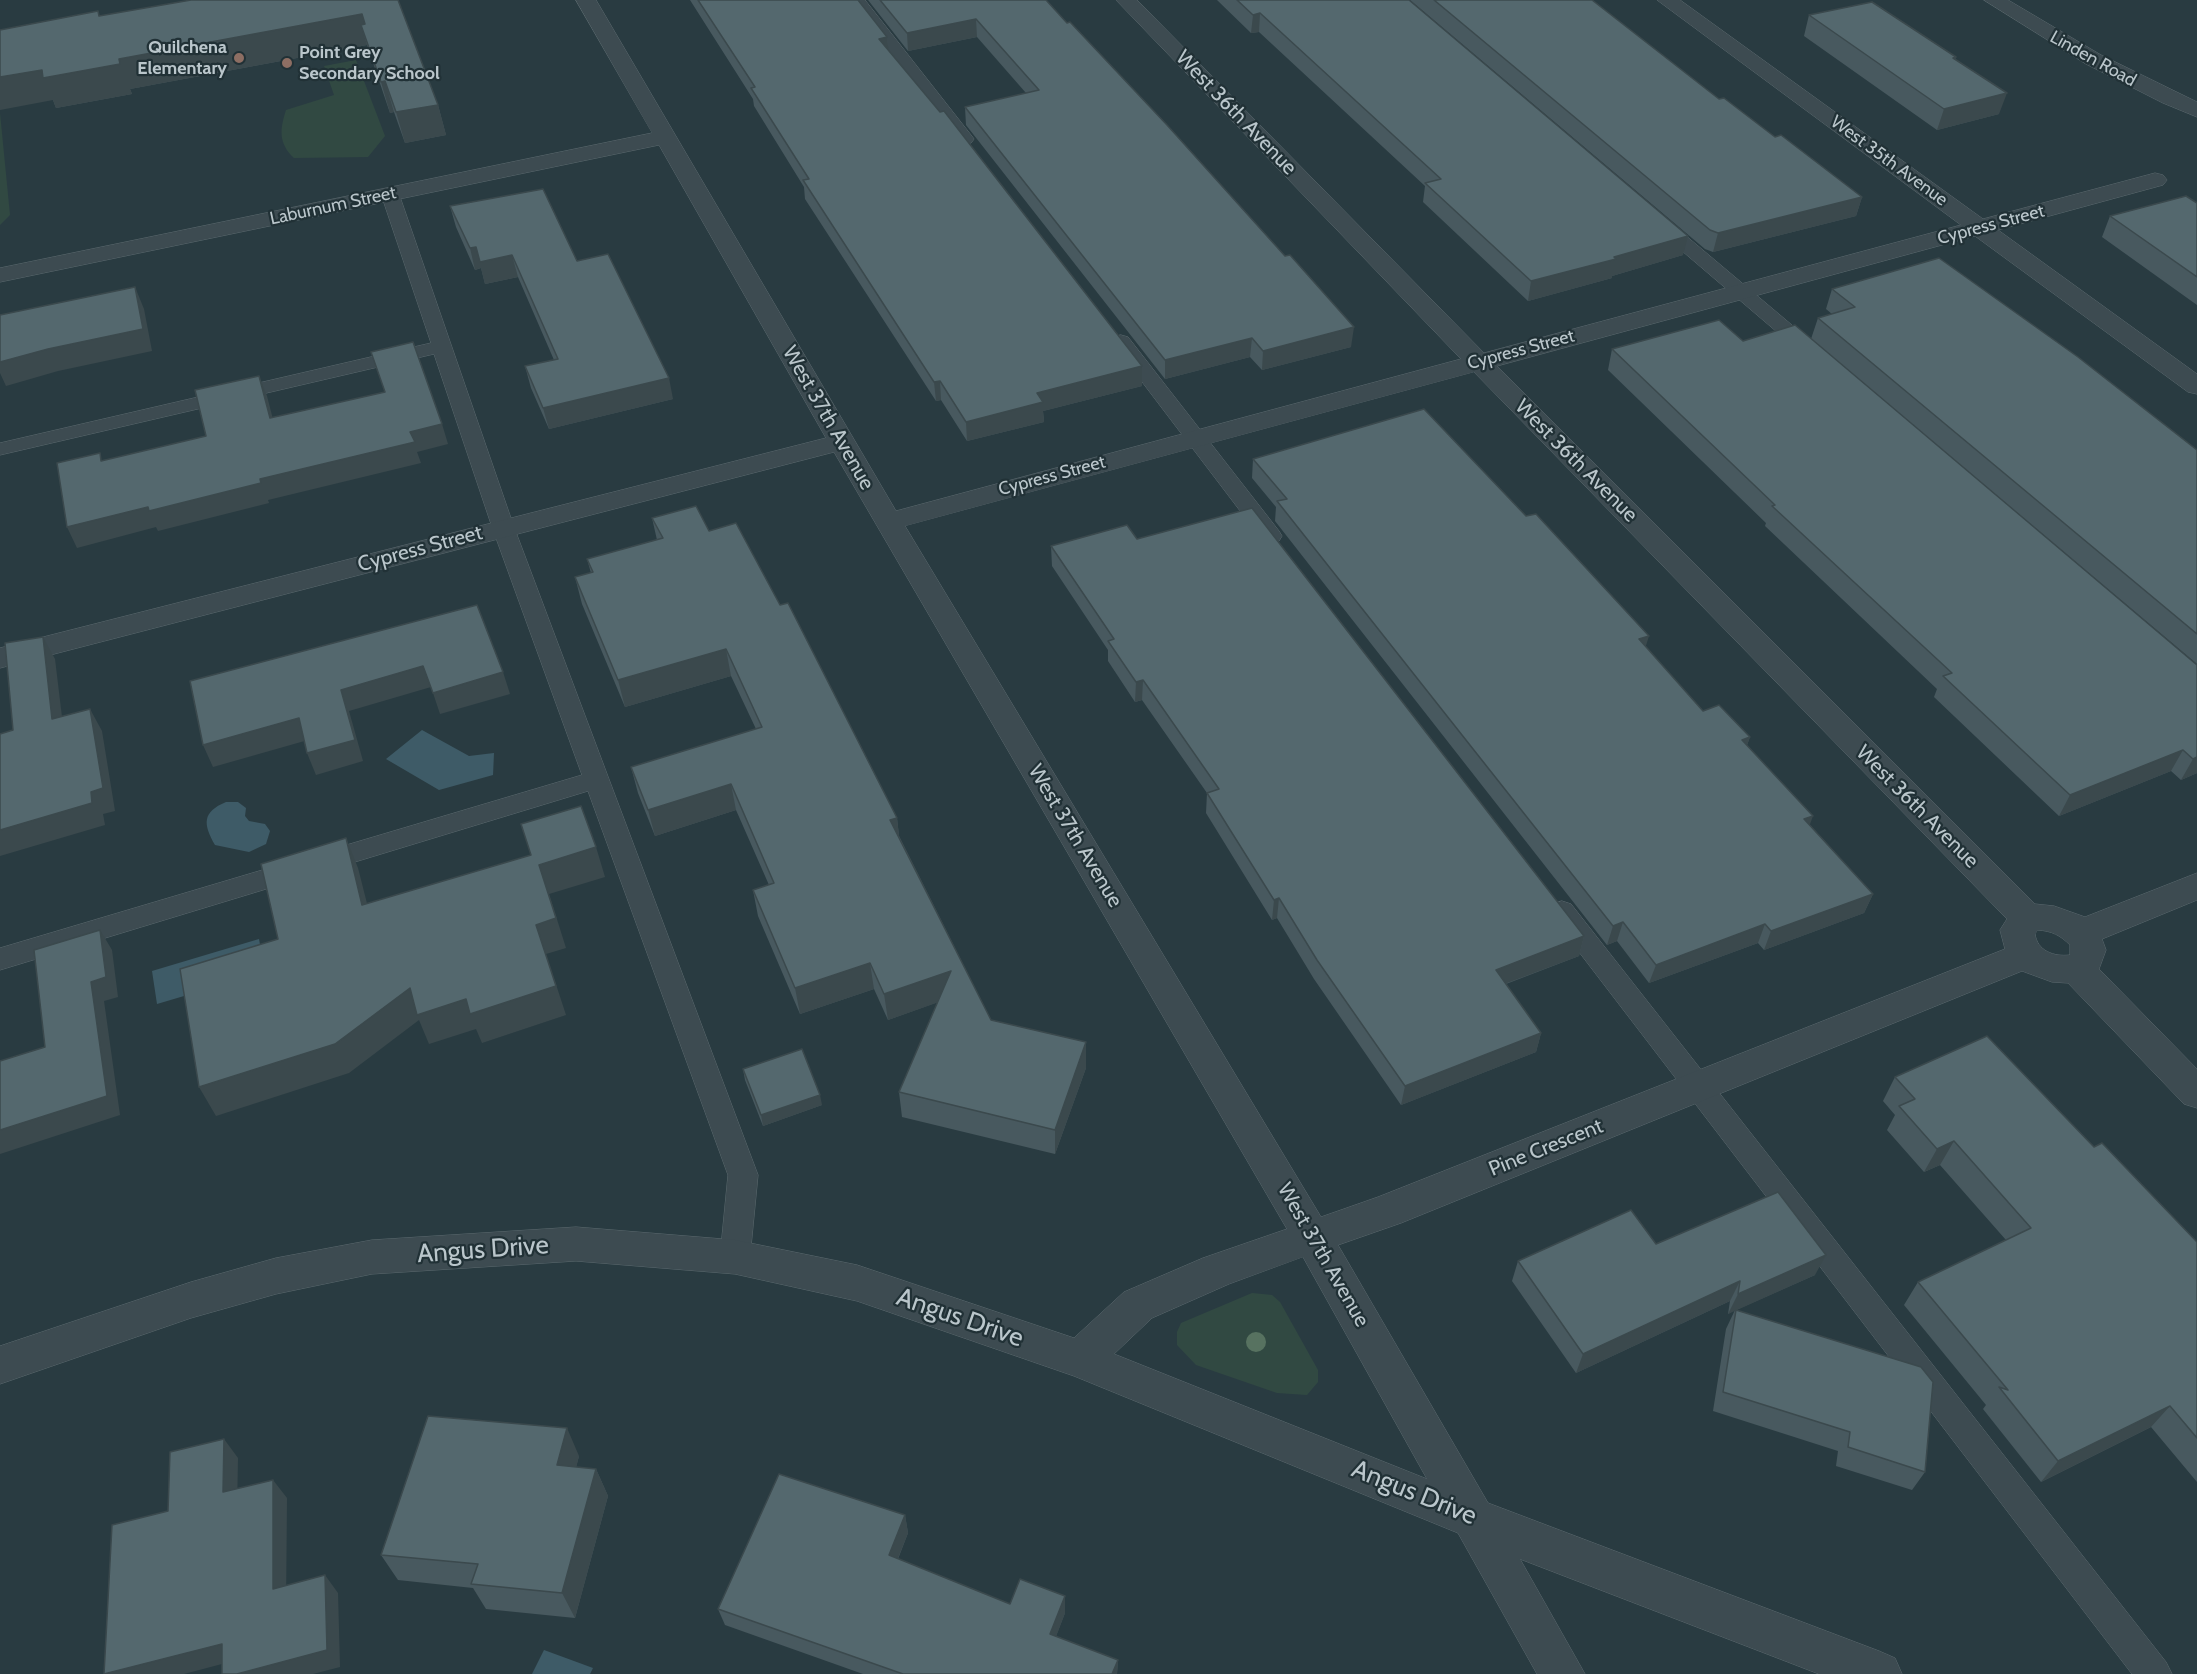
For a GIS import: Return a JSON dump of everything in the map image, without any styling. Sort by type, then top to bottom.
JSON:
[{"type":"street","name":"West 37th Avenue","points":[[586,0],[888,522],[1313,1238],[1563,1674]]},
{"type":"street","name":"West 36th Avenue","points":[[1126,0],[1478,362],[2027,937]]},
{"type":"street","name":"West 35th Avenue","points":[[1667,0],[2197,386]]},
{"type":"street","name":"Linden Road","points":[[1994,0],[2090,59],[2147,89],[2197,110]]},
{"type":"street","name":"Laburnum Street","points":[[0,275],[665,137]]},
{"type":"street","name":"Cypress Street","points":[[888,522],[2155,180]]},
{"type":"street","name":"Cypress Street","points":[[0,658],[503,527],[842,442]]},
{"type":"street","points":[[2081,933],[2197,886]]},
{"type":"street","points":[[2049,917],[2060,920],[2081,933],[2089,950],[2084,964],[2076,969],[2056,970],[2027,937],[2049,917]]},
{"type":"street","name":"Pine Crescent","points":[[1080,1359],[1138,1305],[1217,1270],[1313,1238],[1699,1088],[2027,937]]},
{"type":"street","points":[[2076,969],[2197,1093]]},
{"type":"street","name":"Angus Drive","points":[[0,1365],[191,1300],[276,1276],[372,1257],[576,1245],[735,1257],[857,1283],[1080,1359],[1576,1560],[1879,1674]]},
{"type":"lane","points":[[857,0],[979,158]]},
{"type":"lane","points":[[390,194],[503,527],[743,1175],[735,1257]]},
{"type":"lane","points":[[1647,213],[1823,362]]},
{"type":"lane","points":[[1108,325],[1284,552]]},
{"type":"lane","points":[[0,449],[442,346]]},
{"type":"lane","points":[[0,959],[596,780]]},
{"type":"lane","points":[[1545,888],[2154,1674]]},
{"type":"green space","points":[[356,60],[385,136],[368,157],[294,158],[285,147],[282,136],[282,123],[286,110],[334,95],[324,66]]},
{"type":"green space","points":[[0,113],[10,215],[0,225]]},
{"type":"green space","points":[[1252,1293],[1272,1295],[1280,1302],[1318,1370],[1318,1382],[1307,1395],[1277,1393],[1196,1365],[1177,1345],[1177,1332],[1181,1323]]},
{"type":"water","points":[[422,730],[469,756],[494,753],[493,775],[439,790],[386,759]]},
{"type":"water","points":[[226,802],[238,802],[246,808],[245,816],[249,821],[265,824],[270,831],[266,844],[249,852],[215,845],[208,831],[207,819],[212,810]]},
{"type":"water","points":[[259,939],[265,972],[157,1004],[152,971]]},
{"type":"water","points":[[544,1650],[593,1668],[590,1674],[532,1674]]},
{"type":"building","points":[[191,0],[398,0],[438,105],[396,112],[385,81],[381,82],[361,25],[365,24],[362,14],[119,59],[120,64],[43,78],[42,70],[0,77],[0,30],[98,11],[99,16]]},
{"type":"building","points":[[698,0],[858,0],[887,37],[879,39],[940,112],[944,111],[1142,366],[1037,393],[1043,402],[966,422],[940,381],[934,382],[803,180],[809,179],[751,88],[755,87]]},
{"type":"building","points":[[880,0],[1046,0],[1067,23],[1070,22],[1167,125],[1285,256],[1290,255],[1354,327],[1263,351],[1252,338],[1165,360],[965,107],[1039,90],[976,19],[907,33]]},
{"type":"building","points":[[1237,0],[1409,0],[1688,236],[1614,257],[1616,259],[1531,281],[1425,183],[1441,179],[1260,13],[1253,15]]},
{"type":"building","points":[[1434,0],[1592,0],[1719,99],[1724,98],[1775,137],[1781,135],[1862,197],[1718,233],[1710,230]]},
{"type":"building","points":[[1872,2],[2007,93],[1944,109],[1809,15]]},
{"type":"building","points":[[543,189],[577,261],[608,254],[669,378],[543,408],[525,366],[558,359],[512,255],[480,262],[476,247],[470,248],[450,206]]},
{"type":"building","points":[[2186,196],[2197,203],[2197,277],[2110,216]]},
{"type":"building","points":[[1939,258],[2078,357],[2197,450],[2197,634],[1818,318],[1855,307],[1832,289]]},
{"type":"building","points":[[135,287],[143,329],[48,349],[0,362],[0,315]]},
{"type":"building","points":[[1719,320],[1743,341],[1795,325],[2197,665],[2197,757],[2193,759],[2183,750],[2070,795],[1943,676],[1952,673],[1772,506],[1775,505],[1612,349]]},
{"type":"building","points":[[413,342],[442,424],[410,432],[415,442],[260,479],[261,483],[149,511],[148,507],[67,527],[57,463],[100,453],[101,461],[206,436],[195,390],[259,376],[270,418],[385,392],[371,352]]},
{"type":"building","points":[[1424,409],[1526,516],[1536,514],[1649,636],[1639,639],[1703,711],[1719,705],[1750,737],[1742,740],[1813,816],[1804,819],[1873,894],[1771,931],[1765,924],[1656,965],[1623,922],[1613,926],[1277,501],[1287,499],[1253,459]]},
{"type":"building","points":[[696,506],[709,531],[736,523],[780,605],[788,603],[897,818],[890,820],[991,1020],[1086,1042],[1055,1130],[899,1092],[951,971],[884,994],[870,963],[795,988],[753,890],[774,883],[731,784],[648,810],[631,767],[762,727],[726,649],[618,680],[575,577],[593,572],[587,559],[663,538],[652,518]]},
{"type":"building","points":[[1252,508],[1584,936],[1496,970],[1541,1033],[1405,1086],[1317,960],[1279,898],[1274,900],[1207,793],[1219,789],[1143,680],[1136,682],[1108,641],[1114,639],[1051,546],[1127,525],[1137,539]]},
{"type":"building","points":[[477,605],[503,672],[433,693],[423,666],[341,690],[355,740],[307,753],[299,718],[203,745],[190,681]]},
{"type":"building","points":[[43,637],[52,719],[90,709],[103,788],[91,792],[92,803],[0,830],[0,734],[13,730],[5,643]]},
{"type":"building","points":[[581,806],[596,847],[539,865],[556,918],[536,925],[556,986],[470,1014],[466,999],[417,1015],[410,988],[335,1044],[199,1087],[180,969],[278,939],[261,864],[346,838],[362,905],[531,855],[521,824]]},
{"type":"building","points":[[100,930],[106,977],[91,982],[107,1096],[0,1130],[0,1061],[45,1047],[34,950]]},
{"type":"building","points":[[1987,1036],[2094,1147],[2102,1143],[2197,1242],[2197,1438],[2170,1406],[2058,1461],[1999,1387],[2008,1390],[1918,1282],[2031,1228],[1954,1141],[1937,1149],[1899,1106],[1915,1099],[1895,1077]]},
{"type":"building","points":[[802,1049],[820,1095],[761,1115],[743,1069]]},
{"type":"building","points":[[1778,1192],[1826,1255],[1738,1294],[1740,1281],[1583,1354],[1518,1261],[1631,1210],[1656,1244]]},
{"type":"building","points":[[1736,1310],[1921,1367],[1933,1382],[1925,1472],[1848,1447],[1850,1432],[1723,1392]]},
{"type":"building","points":[[428,1416],[567,1428],[557,1465],[596,1469],[562,1593],[471,1584],[478,1564],[381,1555]]},
{"type":"building","points":[[224,1439],[223,1492],[273,1480],[273,1589],[325,1575],[327,1650],[237,1674],[222,1674],[222,1644],[104,1674],[112,1525],[168,1511],[170,1452]]},
{"type":"building","points":[[779,1474],[905,1515],[889,1555],[1010,1604],[1020,1579],[1065,1596],[1050,1634],[1118,1660],[1112,1674],[903,1674],[718,1609]]},
{"type":"place","name":"Quilchena Elementary","points":[[239,58]]},
{"type":"place","name":"Point Grey Secondary School","points":[[287,63]]}]
